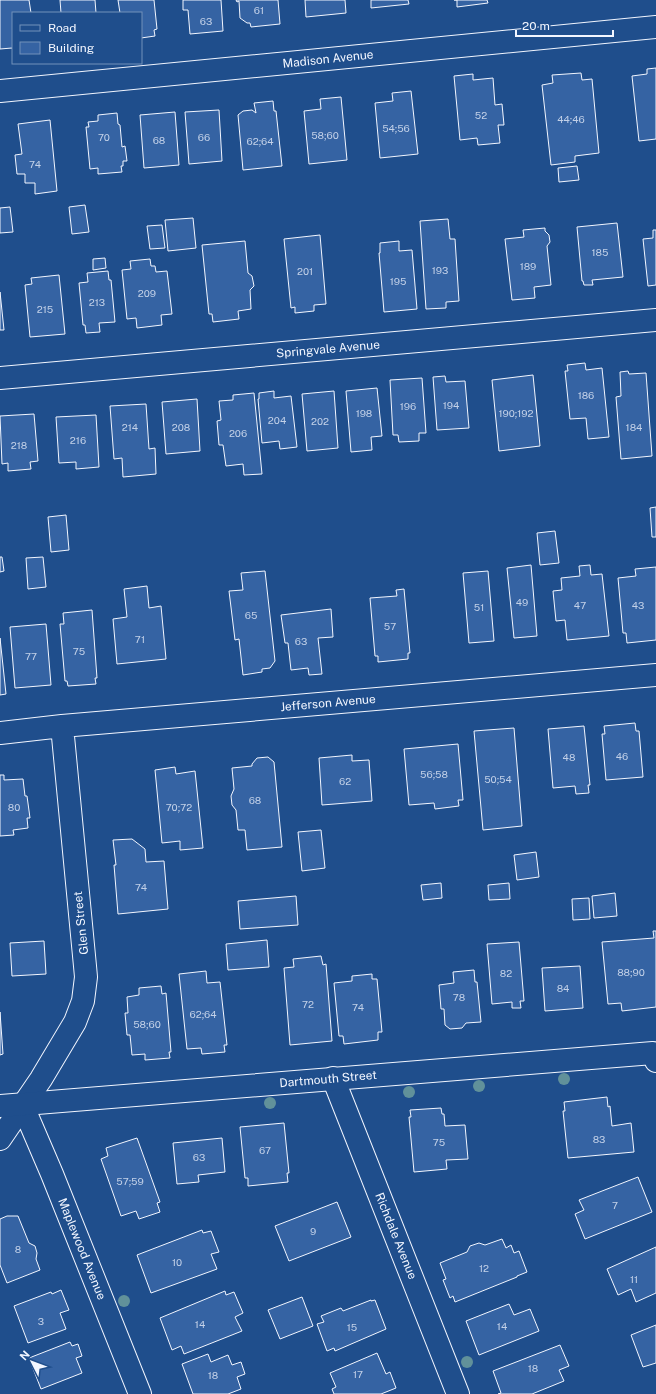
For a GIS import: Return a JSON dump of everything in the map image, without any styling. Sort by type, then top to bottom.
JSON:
[{"type":"street","name":"Madison Avenue","points":[[0,90],[656,27]]},
{"type":"street","name":"Springvale Avenue","points":[[0,378],[656,320]]},
{"type":"street","name":"Jefferson Avenue","points":[[0,733],[62,726],[656,675]]},
{"type":"street","name":"Glen Street","points":[[0,1138],[22,1104],[41,1079],[75,1022],[81,1006],[84,989],[85,966],[62,726]]},
{"type":"street","name":"Dartmouth Street","points":[[0,1106],[333,1078],[655,1056]]},
{"type":"street","name":"Richdale Avenue","points":[[333,1078],[458,1394]]},
{"type":"street","name":"Maplewood Avenue","points":[[22,1104],[52,1174],[140,1394]]},
{"type":"building","points":[[0,0],[29,0],[31,12],[12,12],[12,48],[0,49]]},
{"type":"building","points":[[60,0],[95,0],[96,12],[61,12]]},
{"type":"building","points":[[118,0],[154,0],[157,29],[154,30],[155,36],[142,38],[142,12],[120,12]]},
{"type":"building","points":[[183,0],[221,0],[223,31],[190,34],[188,10],[183,10]]},
{"type":"building","points":[[236,0],[278,0],[280,24],[251,27],[250,23],[247,23],[240,18],[239,1],[237,2]]},
{"type":"building","points":[[305,0],[345,0],[346,13],[306,17]]},
{"type":"building","points":[[371,0],[408,0],[409,4],[371,8]]},
{"type":"building","points":[[457,0],[487,0],[488,3],[457,7]]},
{"type":"building","points":[[656,68],[656,139],[639,141],[632,76],[647,74],[647,69]]},
{"type":"building","points":[[581,73],[582,80],[592,79],[599,153],[575,156],[575,162],[551,165],[542,85],[553,83],[552,75]]},
{"type":"building","points":[[473,74],[473,80],[493,78],[495,105],[502,104],[504,125],[498,125],[500,143],[478,145],[477,138],[460,140],[454,76]]},
{"type":"building","points":[[411,91],[418,154],[380,158],[375,103],[393,101],[392,93]]},
{"type":"building","points":[[341,97],[347,160],[309,164],[304,111],[321,109],[320,99]]},
{"type":"building","points":[[273,101],[274,111],[276,111],[282,166],[243,170],[238,115],[243,111],[252,110],[256,113],[254,103]]},
{"type":"building","points":[[219,110],[222,161],[189,164],[185,112]]},
{"type":"building","points":[[175,112],[179,165],[144,168],[140,115]]},
{"type":"building","points":[[117,113],[118,124],[120,125],[122,147],[125,146],[127,161],[123,161],[123,166],[121,166],[122,172],[98,174],[98,168],[90,169],[86,127],[89,127],[88,122],[98,121],[98,115]]},
{"type":"building","points":[[50,120],[57,191],[35,194],[35,183],[25,183],[25,174],[17,174],[15,155],[22,154],[18,124]]},
{"type":"building","points":[[577,166],[579,180],[559,182],[558,168]]},
{"type":"building","points":[[85,205],[89,232],[72,234],[69,207]]},
{"type":"building","points":[[10,207],[13,232],[0,233],[0,208]]},
{"type":"building","points":[[193,218],[196,248],[168,251],[165,220]]},
{"type":"building","points":[[448,219],[450,239],[455,239],[459,301],[446,302],[446,308],[426,309],[420,221]]},
{"type":"building","points":[[617,223],[623,277],[592,280],[593,285],[584,285],[582,281],[577,227]]},
{"type":"building","points":[[162,225],[165,248],[150,249],[147,226]]},
{"type":"building","points":[[545,228],[545,231],[549,235],[550,242],[547,246],[551,285],[534,287],[535,298],[512,300],[505,239],[524,237],[523,230]]},
{"type":"building","points":[[653,230],[656,230],[656,285],[648,286],[643,239],[653,238]]},
{"type":"building","points":[[320,235],[326,304],[314,305],[314,311],[295,313],[295,307],[291,308],[284,239]]},
{"type":"building","points":[[245,241],[248,273],[252,276],[254,286],[250,290],[251,309],[238,311],[239,319],[213,322],[212,314],[209,314],[202,245]]},
{"type":"building","points":[[399,241],[399,251],[412,250],[417,309],[384,312],[379,253],[380,243]]},
{"type":"building","points":[[105,258],[106,268],[93,270],[93,259]]},
{"type":"building","points":[[150,259],[151,266],[155,266],[156,272],[167,271],[172,314],[161,315],[162,325],[137,328],[136,318],[127,319],[122,270],[131,269],[130,261]]},
{"type":"building","points":[[108,271],[109,280],[111,280],[115,322],[99,323],[100,332],[86,333],[85,325],[83,325],[79,283],[88,282],[87,273]]},
{"type":"building","points":[[59,275],[65,334],[30,337],[25,285],[32,284],[31,278]]},
{"type":"building","points":[[0,292],[4,330],[0,330]]},
{"type":"building","points":[[585,363],[586,370],[602,368],[609,437],[588,439],[586,418],[570,419],[565,371],[568,371],[567,365]]},
{"type":"building","points":[[628,371],[629,374],[646,373],[652,456],[621,459],[616,397],[621,396],[620,372]]},
{"type":"building","points":[[533,375],[540,446],[499,451],[492,380]]},
{"type":"building","points":[[445,376],[446,382],[465,381],[469,428],[437,430],[433,377]]},
{"type":"building","points":[[422,378],[426,433],[419,433],[419,441],[399,442],[398,435],[393,435],[390,380]]},
{"type":"building","points":[[377,388],[382,436],[371,437],[372,450],[351,452],[346,391]]},
{"type":"building","points":[[274,391],[274,398],[291,396],[297,447],[280,449],[279,441],[262,443],[258,399],[259,393]]},
{"type":"building","points":[[334,391],[338,448],[307,451],[302,394]]},
{"type":"building","points":[[254,393],[262,474],[244,475],[243,464],[226,466],[223,445],[219,445],[217,421],[221,420],[219,401],[233,400],[233,395]]},
{"type":"building","points":[[197,399],[200,451],[166,454],[162,402]]},
{"type":"building","points":[[146,404],[149,449],[155,448],[156,474],[123,477],[122,458],[114,459],[110,406]]},
{"type":"building","points":[[34,414],[38,461],[30,462],[31,469],[8,471],[8,463],[2,464],[0,416]]},
{"type":"building","points":[[96,415],[99,467],[76,469],[76,462],[59,463],[56,417]]},
{"type":"building","points":[[656,507],[656,537],[652,537],[650,508]]},
{"type":"building","points":[[66,515],[69,550],[51,552],[48,517]]},
{"type":"building","points":[[555,531],[559,563],[540,565],[537,533]]},
{"type":"building","points":[[0,557],[2,557],[4,571],[0,572]]},
{"type":"building","points":[[43,557],[46,587],[28,589],[26,558]]},
{"type":"building","points":[[531,565],[537,636],[514,638],[507,568]]},
{"type":"building","points":[[590,565],[591,575],[602,574],[609,636],[567,640],[565,620],[556,621],[553,591],[562,590],[561,578],[580,576],[579,566]]},
{"type":"building","points":[[656,567],[656,640],[627,643],[626,633],[623,633],[618,578],[636,576],[635,569]]},
{"type":"building","points":[[265,571],[275,661],[270,668],[262,669],[262,672],[243,675],[239,639],[235,640],[229,591],[243,590],[241,573]]},
{"type":"building","points":[[488,571],[494,641],[469,643],[463,573]]},
{"type":"building","points":[[147,586],[149,608],[161,606],[166,659],[117,664],[113,619],[127,617],[124,589]]},
{"type":"building","points":[[404,589],[410,653],[408,653],[408,659],[378,662],[378,656],[375,656],[370,598],[397,596],[396,590]]},
{"type":"building","points":[[331,609],[333,637],[318,638],[322,674],[309,675],[308,668],[291,670],[288,643],[285,643],[281,615]]},
{"type":"building","points":[[92,610],[97,678],[95,678],[96,684],[68,686],[67,681],[65,681],[60,624],[64,624],[63,613]]},
{"type":"building","points":[[46,624],[51,685],[15,688],[10,627]]},
{"type":"building","points":[[0,638],[6,694],[0,695]]},
{"type":"building","points":[[635,723],[636,731],[639,731],[643,777],[606,780],[602,734],[605,734],[604,726]]},
{"type":"building","points":[[584,726],[590,785],[588,785],[589,793],[576,794],[575,786],[553,788],[548,729]]},
{"type":"building","points":[[514,728],[522,826],[483,830],[474,731]]},
{"type":"building","points":[[458,744],[463,800],[458,800],[459,806],[435,809],[434,803],[409,805],[404,749]]},
{"type":"building","points":[[352,755],[352,761],[369,760],[372,801],[322,805],[319,758]]},
{"type":"building","points":[[268,757],[274,762],[282,847],[247,850],[245,830],[238,830],[236,810],[232,805],[231,796],[234,789],[232,768],[252,766],[257,758]]},
{"type":"building","points":[[175,767],[176,774],[195,771],[203,848],[180,850],[180,841],[162,843],[155,770]]},
{"type":"building","points":[[0,775],[4,775],[4,780],[23,779],[25,796],[27,796],[30,818],[27,818],[28,828],[13,830],[14,835],[0,836]]},
{"type":"building","points":[[321,830],[325,868],[302,871],[298,832]]},
{"type":"building","points":[[132,839],[145,849],[146,862],[164,861],[168,909],[118,914],[114,865],[116,865],[113,840]]},
{"type":"building","points":[[536,852],[539,877],[517,880],[514,855]]},
{"type":"building","points":[[441,883],[442,898],[423,900],[421,885]]},
{"type":"building","points":[[509,883],[510,899],[489,900],[488,885]]},
{"type":"building","points":[[615,893],[617,916],[594,918],[592,896]]},
{"type":"building","points":[[296,896],[298,925],[240,929],[238,901]]},
{"type":"building","points":[[589,898],[590,919],[573,920],[572,899]]},
{"type":"building","points":[[653,931],[656,931],[656,1007],[622,1011],[621,1003],[608,1004],[602,942],[654,938]]},
{"type":"building","points":[[267,940],[269,967],[228,970],[226,944]]},
{"type":"building","points":[[44,941],[46,974],[12,976],[10,943]]},
{"type":"building","points":[[519,942],[524,1001],[520,1001],[521,1008],[512,1008],[512,1002],[492,1004],[487,944]]},
{"type":"building","points":[[321,956],[323,965],[326,964],[332,1041],[290,1045],[284,968],[294,967],[293,959]]},
{"type":"building","points":[[580,966],[583,1008],[545,1011],[542,968]]},
{"type":"building","points":[[474,970],[475,982],[477,982],[481,1022],[466,1023],[462,1028],[450,1029],[445,1025],[444,1009],[441,1009],[439,985],[454,983],[453,972]]},
{"type":"building","points":[[206,971],[207,983],[220,982],[227,1045],[224,1045],[225,1052],[202,1054],[201,1048],[187,1049],[179,974]]},
{"type":"building","points":[[372,974],[372,979],[377,979],[382,1032],[378,1032],[378,1040],[344,1044],[343,1036],[339,1036],[334,983],[352,981],[352,976]]},
{"type":"building","points":[[161,986],[162,994],[166,993],[171,1052],[169,1052],[170,1058],[145,1060],[145,1054],[132,1055],[130,1035],[127,1035],[125,1013],[128,1013],[127,997],[139,995],[139,988]]},
{"type":"building","points":[[0,1012],[3,1054],[0,1055]]},
{"type":"building","points":[[607,1097],[608,1107],[610,1106],[612,1126],[631,1123],[634,1152],[568,1158],[563,1111],[565,1111],[564,1102]]},
{"type":"building","points":[[441,1108],[442,1114],[444,1114],[445,1126],[465,1125],[468,1159],[446,1160],[447,1169],[414,1172],[409,1117],[411,1117],[410,1110]]},
{"type":"building","points":[[284,1123],[289,1173],[287,1173],[288,1182],[248,1186],[248,1178],[245,1178],[240,1127]]},
{"type":"building","points":[[137,1138],[160,1202],[157,1203],[160,1212],[139,1219],[136,1211],[121,1216],[101,1159],[108,1156],[106,1148]]},
{"type":"building","points":[[222,1138],[225,1172],[198,1175],[199,1182],[177,1184],[173,1143]]},
{"type":"building","points":[[638,1177],[652,1212],[585,1239],[575,1214],[584,1210],[579,1200]]},
{"type":"building","points":[[337,1202],[351,1237],[289,1261],[275,1226]]},
{"type":"building","points":[[7,1216],[18,1216],[29,1243],[35,1246],[37,1253],[36,1259],[40,1270],[7,1283],[0,1265],[0,1219]]},
{"type":"building","points":[[202,1230],[203,1233],[211,1231],[219,1252],[211,1254],[217,1269],[151,1293],[137,1255]]},
{"type":"building","points":[[502,1239],[506,1248],[511,1245],[514,1253],[519,1251],[527,1272],[455,1302],[453,1296],[450,1298],[443,1280],[446,1279],[440,1263],[467,1252],[470,1246],[479,1243],[485,1245]]},
{"type":"building","points":[[656,1247],[656,1293],[636,1302],[631,1289],[618,1295],[607,1269]]},
{"type":"building","points":[[61,1290],[69,1310],[60,1313],[66,1329],[28,1343],[14,1306],[51,1292],[52,1294]]},
{"type":"building","points":[[225,1291],[226,1295],[234,1292],[243,1313],[235,1317],[242,1331],[184,1354],[181,1346],[172,1350],[160,1318]]},
{"type":"building","points":[[302,1297],[313,1326],[280,1339],[268,1310]]},
{"type":"building","points":[[371,1300],[375,1300],[386,1329],[335,1351],[334,1348],[327,1351],[317,1324],[324,1322],[321,1316],[341,1308],[343,1311]]},
{"type":"building","points":[[509,1304],[514,1315],[530,1309],[539,1331],[479,1355],[466,1321]]},
{"type":"building","points":[[656,1325],[656,1363],[643,1367],[631,1335]]},
{"type":"building","points":[[70,1342],[72,1346],[78,1344],[82,1356],[76,1358],[82,1373],[41,1389],[29,1358]]},
{"type":"building","points":[[560,1345],[569,1366],[559,1370],[564,1381],[532,1394],[498,1394],[501,1393],[493,1371]]},
{"type":"building","points":[[377,1353],[386,1374],[390,1372],[396,1388],[381,1394],[334,1394],[332,1389],[336,1387],[330,1373]]},
{"type":"building","points":[[208,1354],[211,1362],[228,1355],[232,1365],[241,1362],[245,1374],[237,1377],[241,1389],[228,1394],[193,1394],[182,1364]]}]
